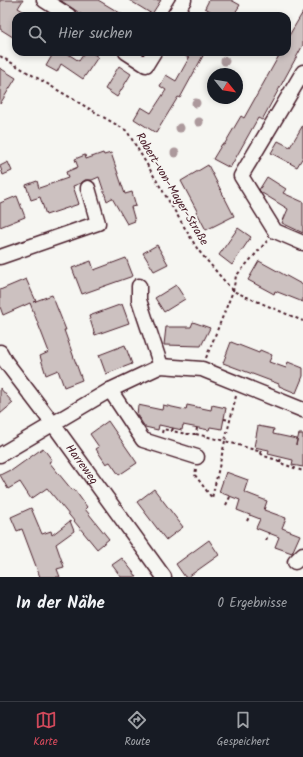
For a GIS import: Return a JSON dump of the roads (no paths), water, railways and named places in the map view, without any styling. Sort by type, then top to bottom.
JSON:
[{"type":"street","points":[[44,0],[64,12]]},
{"type":"street","points":[[176,12],[184,0]]},
{"type":"street","points":[[132,56],[146,65],[152,56]]},
{"type":"street","points":[[303,72],[241,176],[275,231],[303,244]]},
{"type":"street","points":[[0,257],[98,223],[88,188]]},
{"type":"street","points":[[138,286],[139,300],[161,366]]},
{"type":"street","name":"Harreweg","points":[[0,352],[5,361],[53,424],[164,577]]},
{"type":"street","points":[[0,455],[110,390],[161,366],[202,370],[303,410]]},
{"type":"street","points":[[110,390],[143,440],[197,457]]}]
